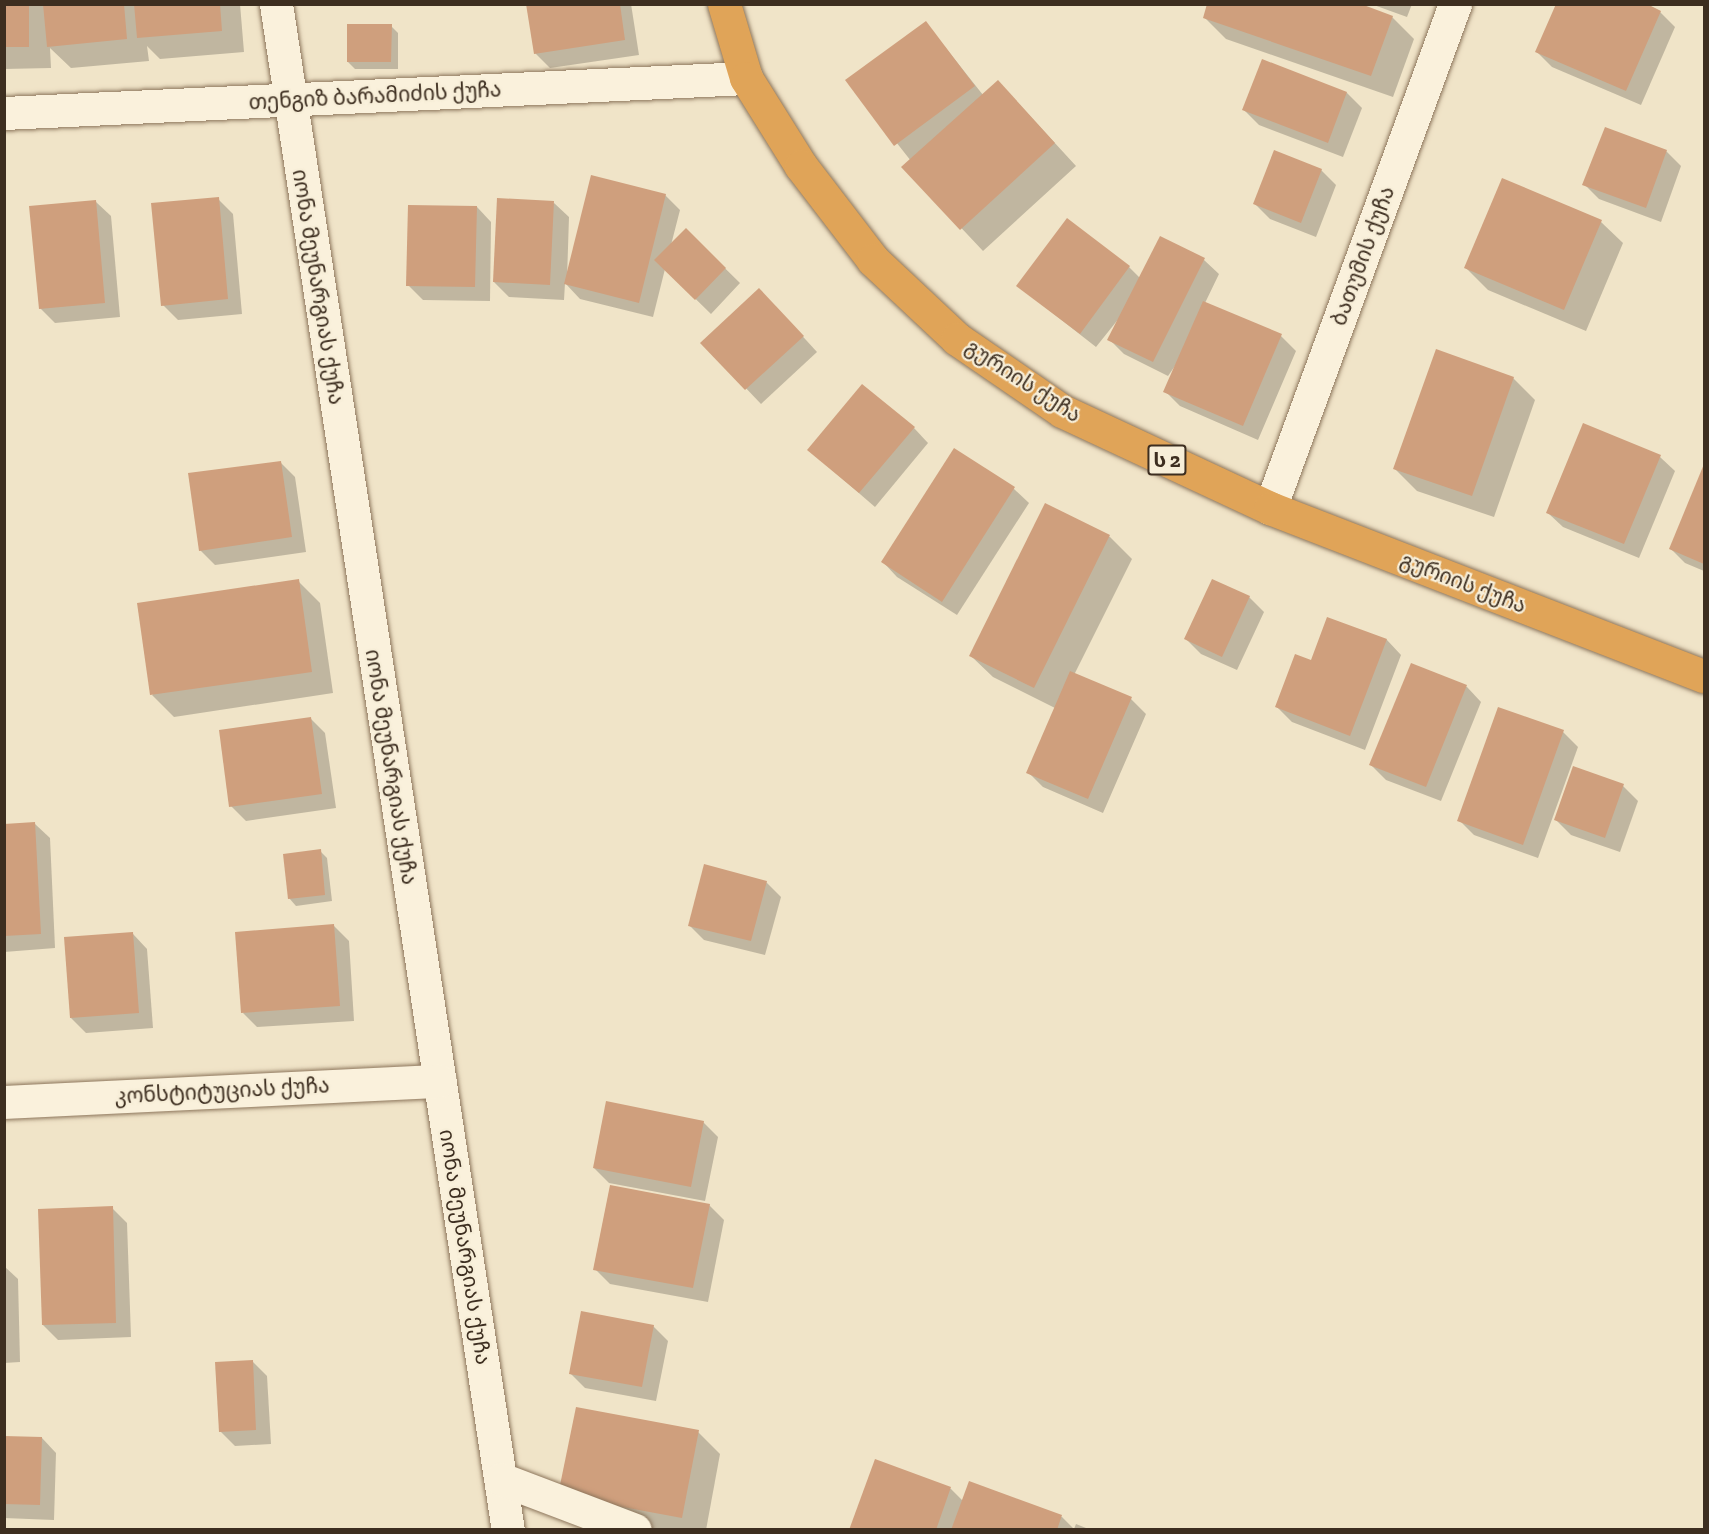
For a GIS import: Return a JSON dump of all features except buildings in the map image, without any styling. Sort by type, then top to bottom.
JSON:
[{"type":"highway","name":"გურიის ქუჩა","points":[[724,4],[746,78],[801,166],[873,260],[957,339],[1062,411],[1270,508],[1704,676]]},
{"type":"street","name":"იონა მეუნარგიას ქუჩა","points":[[276,4],[508,1530]]},
{"type":"street","name":"ბათუმის ქუჩა","points":[[1270,508],[1455,4]]},
{"type":"street","name":"თენგიზ ბარამიძის ქუჩა","points":[[4,113],[746,78]]},
{"type":"street","name":"კონსტიტუციას ქუჩა","points":[[4,1102],[439,1081]]},
{"type":"street","points":[[501,1479],[635,1530]]}]
